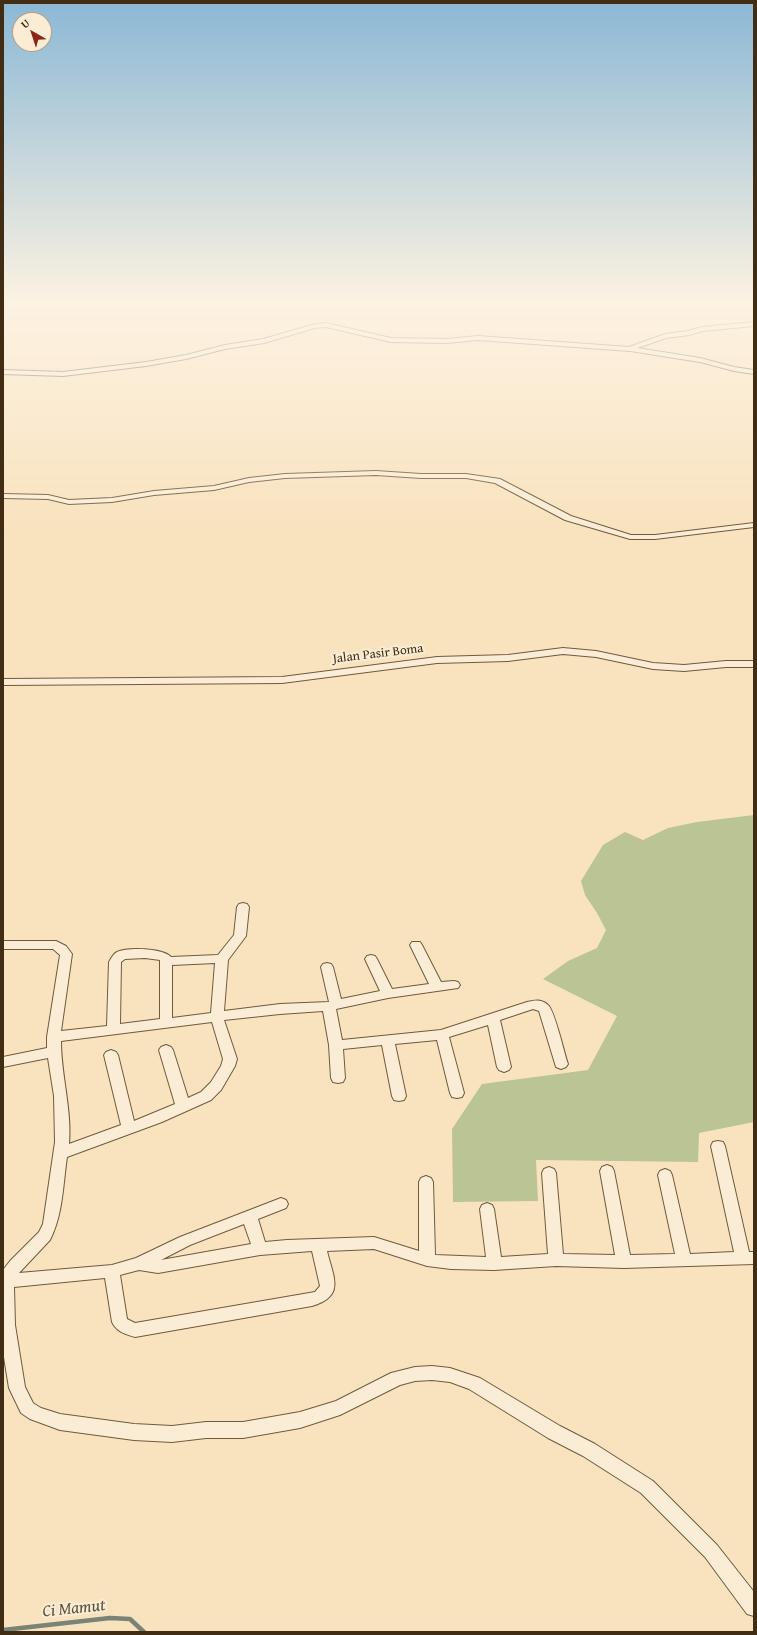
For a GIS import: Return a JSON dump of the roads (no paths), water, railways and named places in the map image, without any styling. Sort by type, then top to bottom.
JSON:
[{"type":"street","points":[[3,496],[48,497],[69,502],[112,500],[154,493],[214,488],[249,480],[285,476],[376,473],[421,476],[466,476],[497,481],[515,489],[568,518],[630,537],[655,537],[733,529],[754,525]]},
{"type":"street","name":"Jalan Pasir Boma","points":[[3,682],[282,680],[437,660],[508,658],[563,651],[596,654],[653,666],[676,667],[754,664]]},
{"type":"street","points":[[61,1153],[129,1129],[206,1096],[212,1092],[230,1063],[217,1018],[222,959],[240,936],[243,907]]},
{"type":"street","points":[[3,945],[56,945],[66,954],[54,1038],[54,1052],[61,1096],[61,1153],[50,1226],[42,1240],[19,1260],[5,1279]]},
{"type":"street","points":[[416,945],[437,987]]},
{"type":"street","points":[[113,1029],[115,962],[122,955],[156,954],[163,956],[167,961],[166,1023]]},
{"type":"street","points":[[167,961],[222,959]]},
{"type":"street","points":[[371,959],[388,994]]},
{"type":"street","points":[[327,967],[336,1045],[338,1078]]},
{"type":"street","points":[[54,1038],[113,1029],[217,1018],[280,1009],[332,1005],[388,994],[454,985]]},
{"type":"street","points":[[336,1045],[442,1035],[532,1005],[537,1005],[543,1008],[562,1064]]},
{"type":"street","points":[[493,1019],[504,1067]]},
{"type":"street","points":[[442,1035],[457,1093]]},
{"type":"street","points":[[388,1040],[399,1096]]},
{"type":"street","points":[[166,1050],[183,1106]]},
{"type":"street","points":[[3,1062],[54,1052]]},
{"type":"street","points":[[111,1055],[129,1129]]},
{"type":"street","points":[[139,1264],[158,1267],[260,1249],[374,1243],[391,1247],[427,1260],[451,1263],[494,1264],[556,1260],[624,1262],[749,1258],[718,1146]]},
{"type":"street","points":[[607,1171],[624,1262]]},
{"type":"street","points":[[549,1173],[556,1260]]},
{"type":"street","points":[[665,1175],[684,1260]]},
{"type":"street","points":[[426,1182],[427,1260]]},
{"type":"street","points":[[5,1279],[112,1271],[139,1264],[185,1241],[282,1204]]},
{"type":"street","points":[[487,1209],[494,1264]]},
{"type":"street","points":[[249,1216],[260,1249]]},
{"type":"street","points":[[112,1271],[120,1322],[126,1327],[135,1330],[312,1299],[321,1296],[327,1291],[328,1286],[318,1245]]},
{"type":"street","points":[[5,1279],[7,1325],[14,1377],[17,1388],[27,1408],[36,1414],[60,1422],[134,1432],[172,1434],[206,1430],[243,1430],[307,1418],[340,1406],[397,1378],[420,1373],[450,1375],[474,1383],[554,1432],[589,1450],[647,1487],[710,1551],[754,1607]]},
{"type":"waterway","name":"Ci Mamut","points":[[3,1630],[110,1618],[130,1619],[144,1632]]}]
